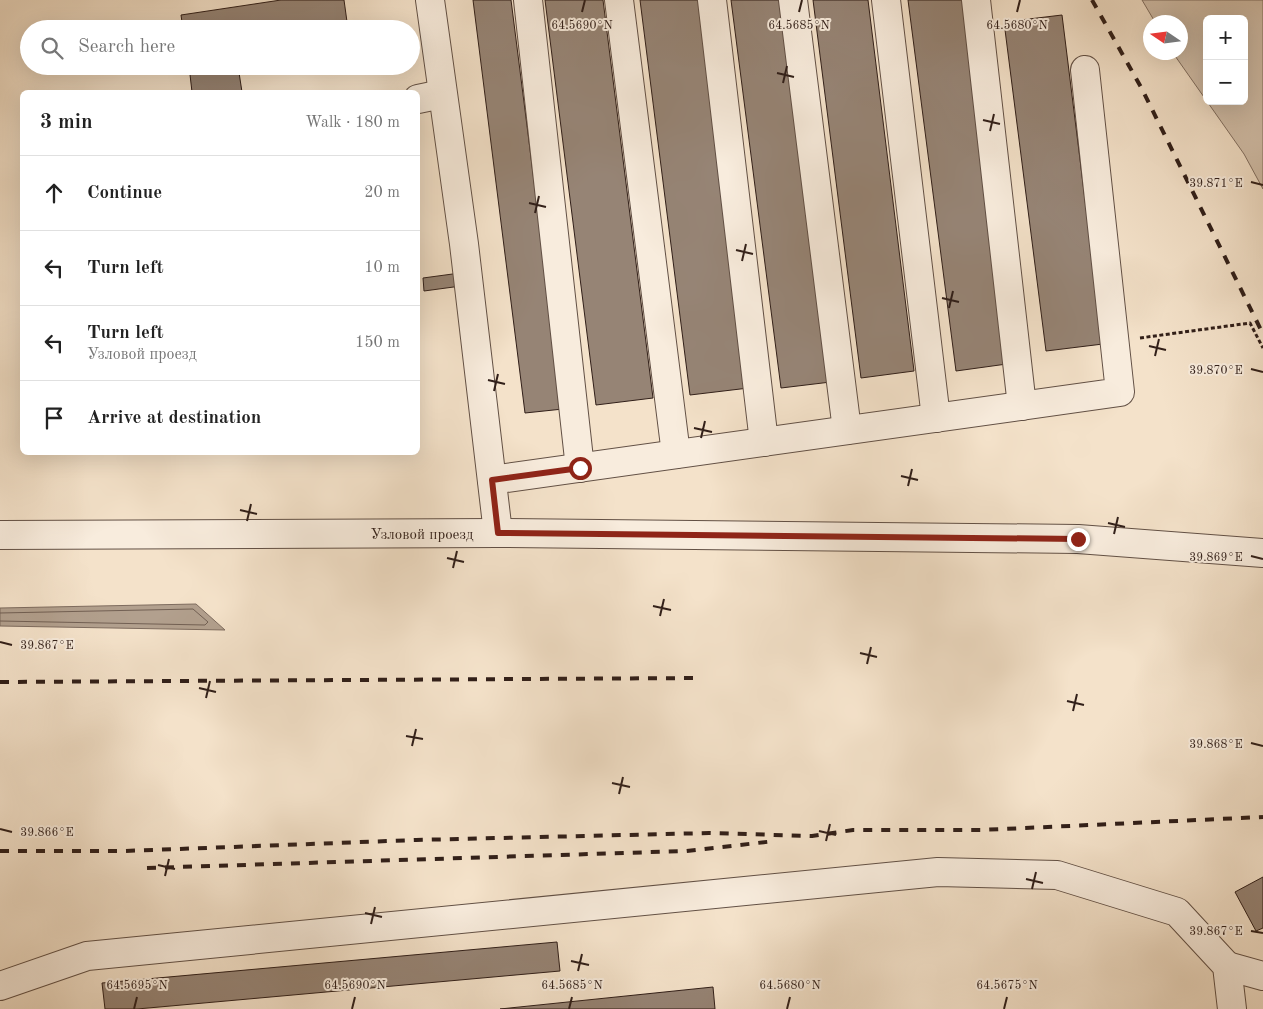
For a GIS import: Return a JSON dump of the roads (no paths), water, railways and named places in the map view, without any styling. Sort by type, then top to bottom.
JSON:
[{"type":"street","points":[[430,0],[430,96],[464,244],[498,533]]},
{"type":"street","points":[[528,0],[580,468]]},
{"type":"street","points":[[619,0],[676,454]]},
{"type":"street","points":[[712,0],[764,442]]},
{"type":"street","points":[[793,0],[847,430]]},
{"type":"street","points":[[886,0],[936,418]]},
{"type":"street","points":[[976,0],[1022,406]]},
{"type":"street","points":[[492,480],[1120,392],[1086,70]]},
{"type":"street","name":"Узловой проезд","points":[[0,535],[498,533],[1078,539],[1263,553]]},
{"type":"street","points":[[0,986],[87,956],[938,872],[1057,875],[1177,912],[1227,966],[1263,976]]},
{"type":"street","points":[[1227,966],[1232,1009]]},
{"type":"water","points":[[196,604],[225,630],[0,626],[0,608]]},
{"type":"railway","points":[[1092,0],[1142,89],[1263,334]]},
{"type":"railway","points":[[0,682],[701,678]]},
{"type":"railway","points":[[0,851],[125,851],[416,840],[709,833],[812,836],[853,830],[981,830],[1263,817]]},
{"type":"railway","points":[[147,868],[686,851],[775,841]]}]
